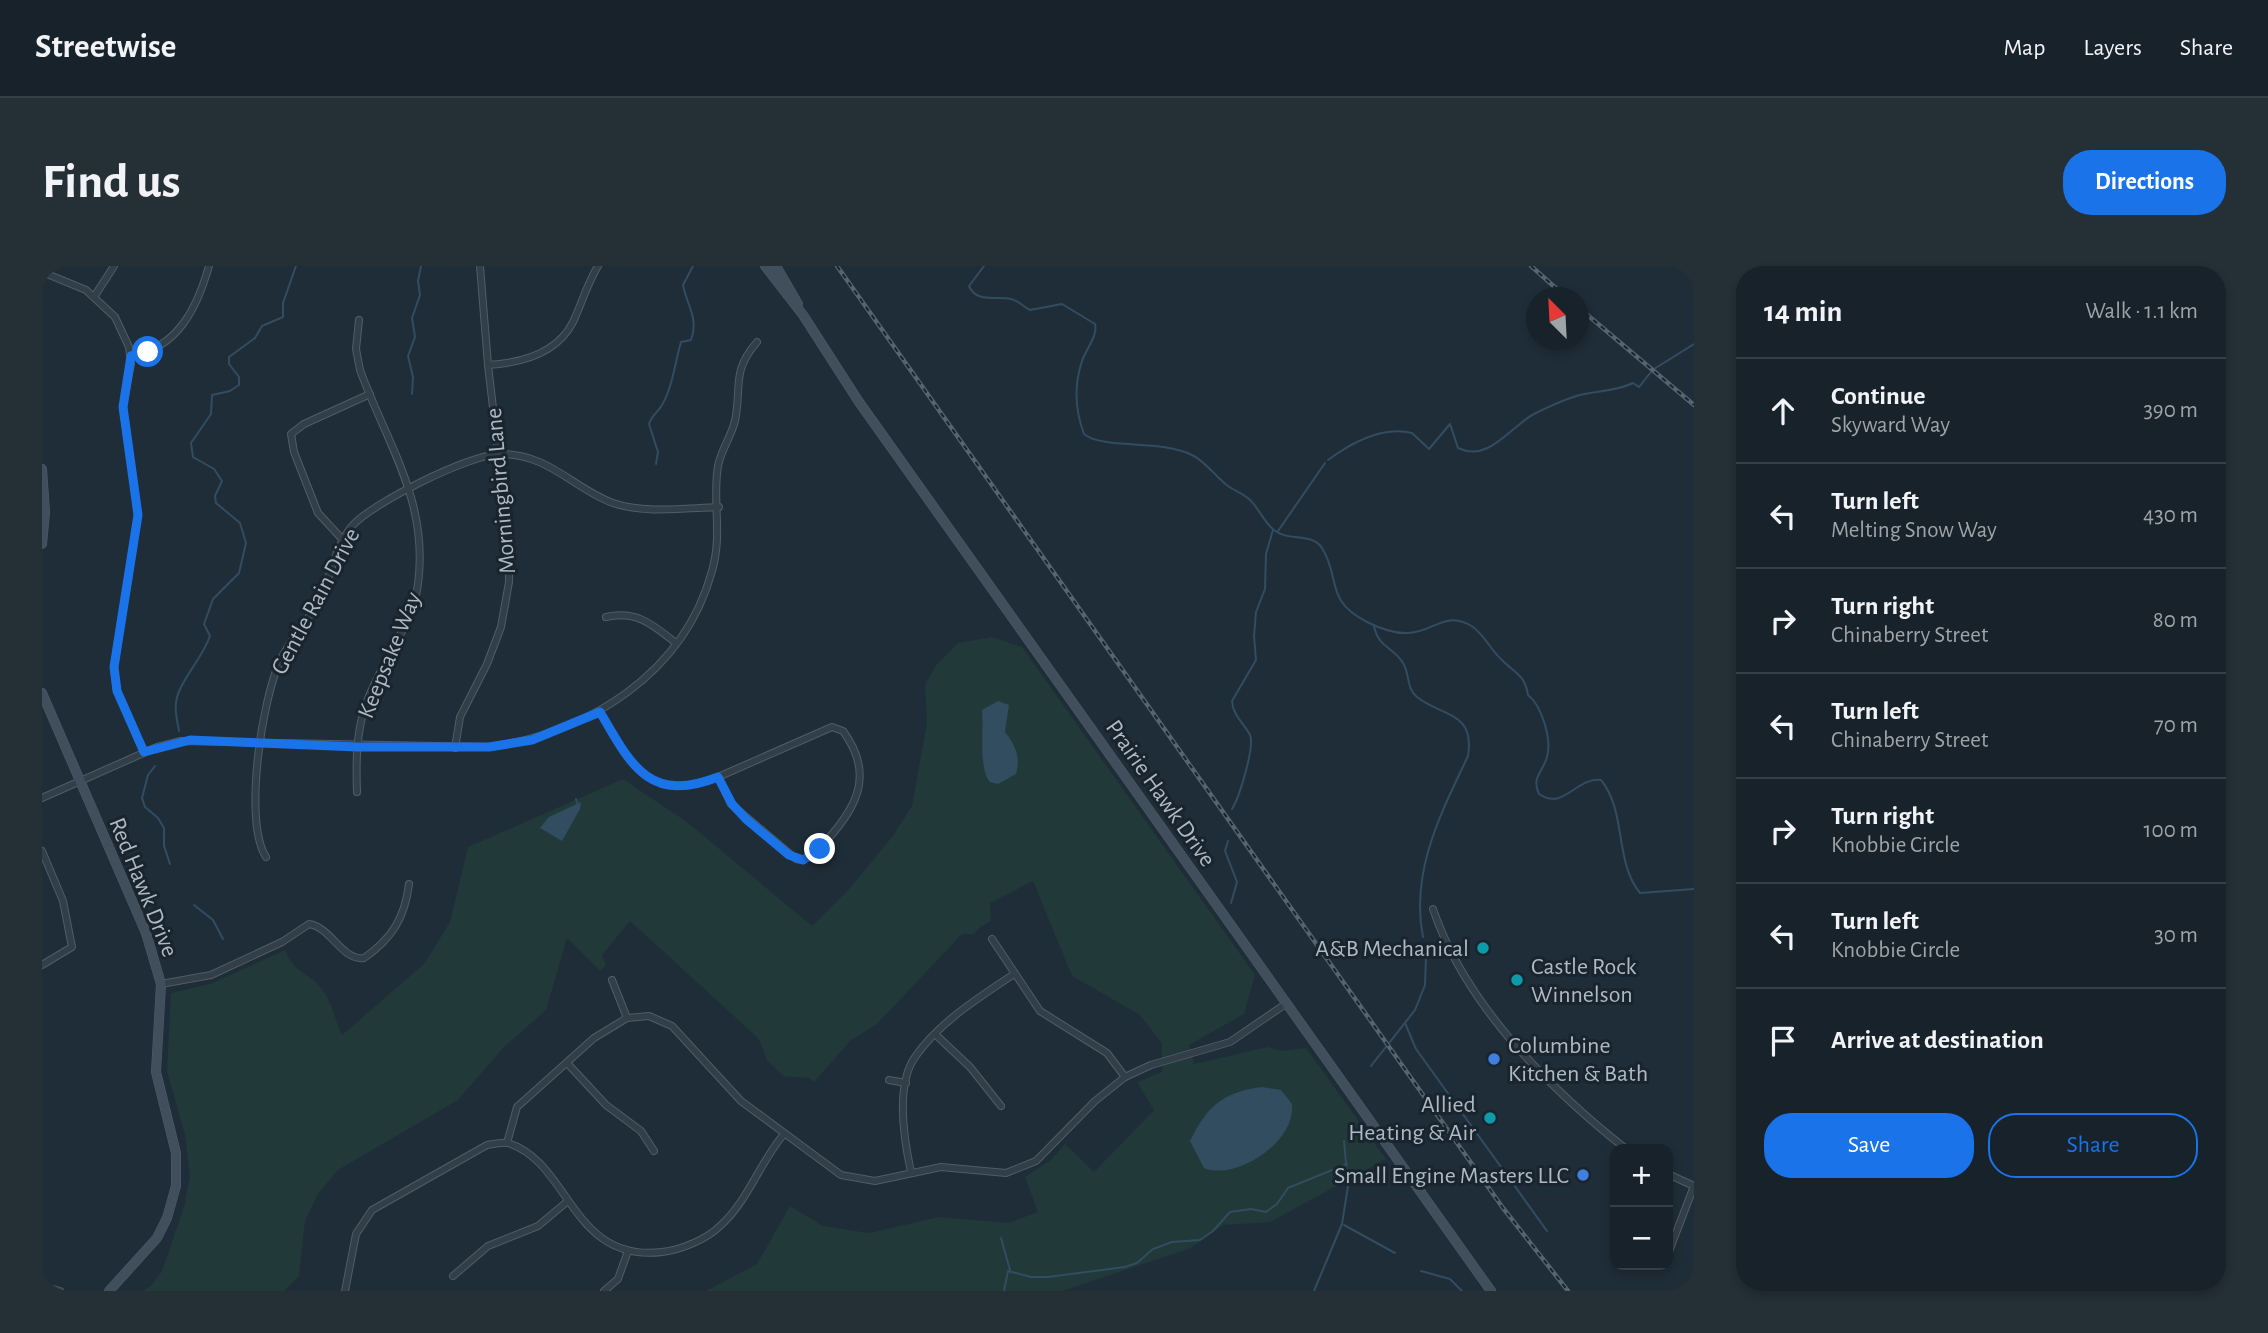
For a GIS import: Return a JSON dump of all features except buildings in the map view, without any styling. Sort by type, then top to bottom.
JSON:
[{"type":"street","points":[[94,297],[114,266]]},
{"type":"street","points":[[131,356],[161,345],[187,321],[199,299],[209,266]]},
{"type":"street","name":"Morningbird Lane","points":[[455,748],[460,717],[487,664],[506,612],[509,562],[480,266]]},
{"type":"street","points":[[488,365],[524,360],[560,339],[574,319],[587,284],[598,266]]},
{"type":"street","name":"Prairie Hawk Drive","points":[[765,266],[803,315]]},
{"type":"street","name":"Prairie Hawk Drive","points":[[776,266],[803,315],[859,402],[1491,1291]]},
{"type":"street","points":[[42,272],[74,283],[94,297],[120,324],[131,356],[123,407],[138,515],[114,667],[117,691],[144,752]]},
{"type":"street","name":"Keepsake Way","points":[[357,792],[358,747],[365,706],[406,623],[418,584],[415,501],[357,359],[359,320]]},
{"type":"street","points":[[42,797],[144,752],[190,740],[358,747],[489,747],[532,740],[600,712],[640,683],[677,643],[704,594],[719,539],[718,469],[735,419],[741,364],[757,342]]},
{"type":"street","points":[[343,540],[318,513],[294,452],[291,434],[304,424],[370,394]]},
{"type":"street","name":"Gentle Rain Drive","points":[[266,858],[257,836],[260,743],[264,709],[276,669],[319,599],[343,540],[363,517],[411,488],[457,467],[498,454],[525,458],[551,467],[615,504],[649,508],[719,507]]},
{"type":"street","points":[[42,468],[45,512],[42,544]]},
{"type":"street","points":[[606,617],[619,614],[640,616],[677,643]]},
{"type":"street","name":"Red Hawk Drive","points":[[42,693],[149,942],[161,984],[156,1072],[176,1153],[176,1186],[167,1218],[156,1238],[109,1291]]},
{"type":"street","points":[[600,712],[627,758],[647,778],[674,787],[700,784],[832,727],[846,736],[856,759],[860,781],[856,802],[850,812],[814,855],[803,860],[789,855],[746,819],[732,804],[718,777]]},
{"type":"street","points":[[42,965],[72,947],[64,901],[43,855]]},
{"type":"street","points":[[161,984],[211,975],[282,942],[309,924],[320,927],[353,957],[364,958],[386,939],[401,920],[409,884]]},
{"type":"street","points":[[1433,909],[1449,949],[1479,999],[1558,1092],[1620,1144]]},
{"type":"street","points":[[992,939],[1040,1011],[1101,1049],[1125,1077]]},
{"type":"street","points":[[911,1172],[902,1125],[906,1083],[914,1058],[971,1003],[1014,974]]},
{"type":"street","points":[[612,980],[627,1018]]},
{"type":"street","points":[[507,1143],[517,1107],[594,1038],[627,1018],[649,1016],[672,1026],[741,1101],[841,1175],[875,1181],[941,1167],[1006,1173],[1028,1166],[1105,1092],[1125,1077],[1159,1062],[1198,1053],[1241,1035],[1287,1003]]},
{"type":"street","points":[[936,1035],[970,1067],[1001,1106]]},
{"type":"street","points":[[568,1064],[606,1105],[641,1131],[654,1152]]},
{"type":"street","points":[[889,1080],[906,1083]]},
{"type":"street","points":[[345,1291],[356,1234],[372,1210],[487,1145],[507,1143],[533,1157],[598,1236],[628,1251],[671,1251],[718,1229],[732,1215],[784,1134]]},
{"type":"street","points":[[1673,1176],[1694,1186],[1673,1241]]},
{"type":"street","points":[[453,1276],[488,1246],[538,1226],[568,1201]]},
{"type":"street","points":[[604,1291],[618,1279],[628,1251]]},
{"type":"street","points":[[42,1286],[60,1291]]},
{"type":"green space","points":[[992,637],[1022,647],[1255,975],[1244,1014],[1189,1045],[1194,1064],[1268,1047],[1281,1051],[1306,1048],[1386,1159],[1270,1222],[1223,1225],[1191,1248],[1062,1291],[706,1291],[757,1264],[790,1206],[823,1226],[869,1233],[939,1217],[1008,1223],[1038,1212],[1025,1177],[1051,1160],[1065,1144],[1094,1172],[1154,1110],[1137,1082],[1162,1072],[1162,1044],[1140,1015],[1072,976],[1033,881],[990,903],[991,921],[974,934],[962,934],[877,1024],[850,1041],[814,1082],[809,1078],[783,1076],[767,1060],[758,1038],[630,921],[602,955],[606,966],[600,971],[567,938],[546,1010],[504,1047],[458,1100],[338,1170],[318,1194],[305,1221],[299,1276],[284,1291],[142,1291],[151,1286],[162,1271],[184,1207],[190,1176],[185,1135],[167,1071],[171,993],[213,983],[285,950],[294,965],[322,989],[342,1035],[424,964],[450,922],[468,847],[623,779],[687,822],[812,926],[849,889],[892,837],[912,806],[927,723],[925,685],[936,665],[958,643]]},
{"type":"water","points":[[998,701],[1009,705],[1005,732],[1014,746],[1018,762],[1016,774],[998,784],[990,782],[984,767],[982,710]]},
{"type":"water","points":[[581,802],[580,809],[562,841],[540,828],[549,817]]},
{"type":"water","points":[[1262,1087],[1281,1090],[1292,1104],[1291,1118],[1284,1132],[1262,1155],[1247,1163],[1217,1171],[1204,1168],[1190,1141],[1203,1118],[1227,1097]]},
{"type":"waterway","points":[[179,731],[177,697],[210,636],[204,624],[213,599],[239,573],[246,543],[240,523],[216,503],[215,496],[222,481],[214,469],[193,457],[191,443],[211,414],[212,395],[230,391],[239,385],[239,377],[229,364],[229,357],[255,338],[262,326],[283,317],[283,303],[296,266]]},
{"type":"waterway","points":[[412,394],[413,377],[408,356],[415,337],[412,318],[420,295],[418,281],[421,266]]},
{"type":"waterway","points":[[656,464],[658,452],[649,424],[669,390],[681,342],[691,340],[693,318],[683,285],[693,266]]},
{"type":"waterway","points":[[984,266],[969,286],[976,295],[1014,300],[1030,310],[1062,304],[1095,324],[1093,338],[1079,370],[1077,388],[1077,407],[1084,434],[1105,442],[1179,450],[1197,458],[1228,486],[1249,499],[1274,530],[1286,536],[1306,538],[1318,543],[1328,559],[1339,597],[1354,614],[1367,622],[1403,633],[1417,632],[1455,620],[1473,627],[1522,678],[1528,695],[1538,707],[1548,742],[1547,757],[1536,783],[1539,794],[1556,799],[1584,783],[1601,780],[1614,807],[1627,866],[1640,893],[1694,889]]},
{"type":"waterway","points":[[1654,369],[1694,344]]},
{"type":"waterway","points":[[1328,460],[1357,442],[1390,432],[1412,433],[1429,449],[1450,424],[1458,448],[1480,451],[1499,441],[1534,414],[1551,406],[1580,395],[1633,383],[1639,387],[1651,372]]},
{"type":"waterway","points":[[1278,531],[1325,463]]},
{"type":"waterway","points":[[1232,809],[1246,772],[1251,741],[1234,711],[1232,701],[1256,660],[1256,612],[1265,589],[1266,554],[1273,530]]},
{"type":"waterway","points":[[1374,626],[1379,639],[1403,663],[1417,697],[1462,723],[1469,741],[1468,756],[1438,821],[1424,866],[1420,913],[1423,937]]},
{"type":"waterway","points":[[155,766],[148,775],[142,798],[145,807],[158,818],[164,828],[164,846],[170,864]]},
{"type":"waterway","points":[[576,799],[577,803]]},
{"type":"waterway","points":[[1228,841],[1225,851],[1237,882],[1231,903]]},
{"type":"waterway","points":[[194,905],[213,920],[223,939]]},
{"type":"waterway","points":[[1371,1066],[1415,1010],[1425,985],[1426,958]]},
{"type":"waterway","points":[[1405,1023],[1416,1049],[1547,1231]]},
{"type":"waterway","points":[[1314,1291],[1342,1224],[1348,1186],[1344,1141]]},
{"type":"waterway","points":[[1004,1291],[1008,1271],[1031,1277],[1048,1277],[1125,1267],[1137,1263],[1153,1249],[1172,1242],[1200,1240],[1213,1231],[1230,1212],[1251,1209],[1266,1212],[1277,1204],[1288,1188],[1347,1164]]},
{"type":"waterway","points":[[1344,1225],[1395,1253]]},
{"type":"waterway","points":[[1001,1238],[1010,1270]]},
{"type":"waterway","points":[[1421,1271],[1450,1279],[1462,1291]]},
{"type":"railway","points":[[837,266],[1503,1208],[1568,1291]]},
{"type":"railway","points":[[1531,266],[1555,287]]},
{"type":"railway","points":[[1589,316],[1694,405]]},
{"type":"place","name":"A&B Mechanical","points":[[1483,948]]},
{"type":"place","name":"Castle Rock Winnelson","points":[[1517,980]]},
{"type":"place","name":"Columbine Kitchen & Bath","points":[[1494,1059]]},
{"type":"place","name":"Allied Heating & Air","points":[[1490,1118]]},
{"type":"place","name":"Small Engine Masters LLC","points":[[1583,1175]]},
{"type":"route","points":[[148,352],[131,356],[124,395],[138,515],[114,667],[117,691],[144,752],[190,740],[358,747],[489,747],[532,740],[562,730],[600,712],[627,758],[647,778],[674,787],[700,784],[718,777],[732,804],[789,855],[803,860],[820,849]]}]
